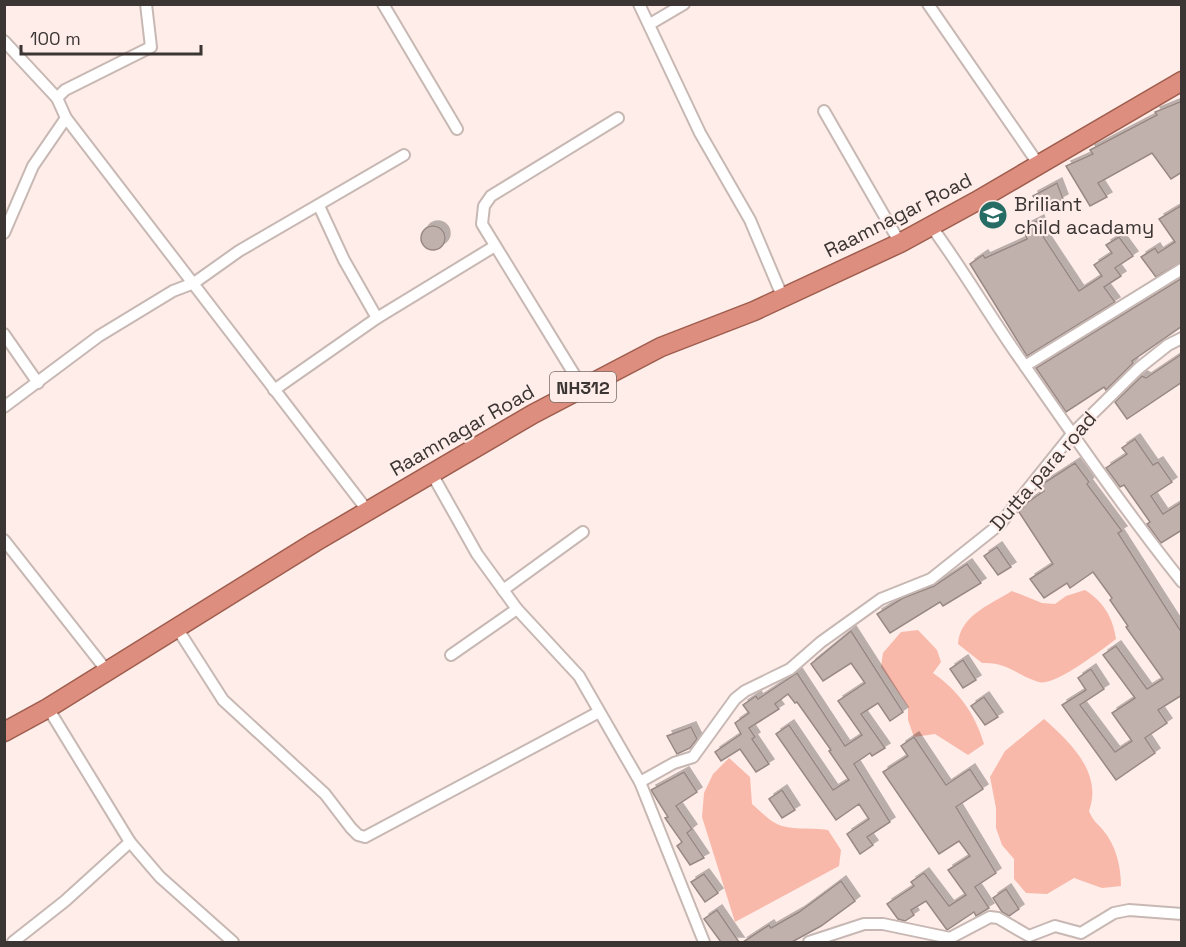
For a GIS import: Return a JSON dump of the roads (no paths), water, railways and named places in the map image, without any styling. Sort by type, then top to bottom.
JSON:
[{"type":"highway","name":"Raamnagar Road","points":[[4,732],[48,708],[367,510],[582,387],[661,347],[783,298],[900,243],[1182,81]]},
{"type":"street","points":[[57,99],[65,90],[151,47],[146,4]]},
{"type":"street","points":[[382,4],[457,129]]},
{"type":"street","points":[[639,4],[700,133],[750,220],[783,298]]},
{"type":"street","points":[[650,24],[684,4]]},
{"type":"street","points":[[928,4],[1039,165]]},
{"type":"street","points":[[4,41],[57,99],[66,118],[195,283],[367,510]]},
{"type":"street","points":[[825,111],[900,243]]},
{"type":"street","points":[[4,233],[33,166],[66,118]]},
{"type":"street","points":[[582,387],[482,224],[484,206],[491,196],[618,118]]},
{"type":"street","points":[[4,407],[99,336],[173,291],[195,283],[239,251],[404,155]]},
{"type":"street","points":[[319,206],[344,260],[377,318]]},
{"type":"street","points":[[931,226],[967,275],[1025,366],[1144,535],[1182,582]]},
{"type":"street","points":[[274,390],[377,318],[495,246]]},
{"type":"street","points":[[1025,366],[1182,269]]},
{"type":"street","points":[[4,334],[38,383]]},
{"type":"street","name":"Dutta para road","points":[[640,782],[674,763],[693,757],[735,699],[745,691],[790,669],[821,642],[881,599],[931,579],[1000,524],[1073,433],[1139,368],[1168,345],[1182,338]]},
{"type":"street","points":[[432,474],[477,554],[517,609],[570,666],[640,782],[704,942]]},
{"type":"street","points":[[503,590],[582,532]]},
{"type":"street","points":[[4,540],[107,671]]},
{"type":"street","points":[[451,655],[517,609]]},
{"type":"street","points":[[177,628],[223,700],[325,794],[358,835],[365,837],[598,711]]},
{"type":"street","points":[[48,708],[130,842],[160,877],[233,942]]},
{"type":"street","points":[[13,942],[65,902],[130,842]]},
{"type":"street","points":[[809,942],[864,924],[883,924],[950,938],[990,917],[998,918],[1029,936],[1055,926],[1081,933],[1114,914],[1128,910],[1182,914]]},
{"type":"place","name":"Briliant child acadamy","points":[[993,215]]}]
